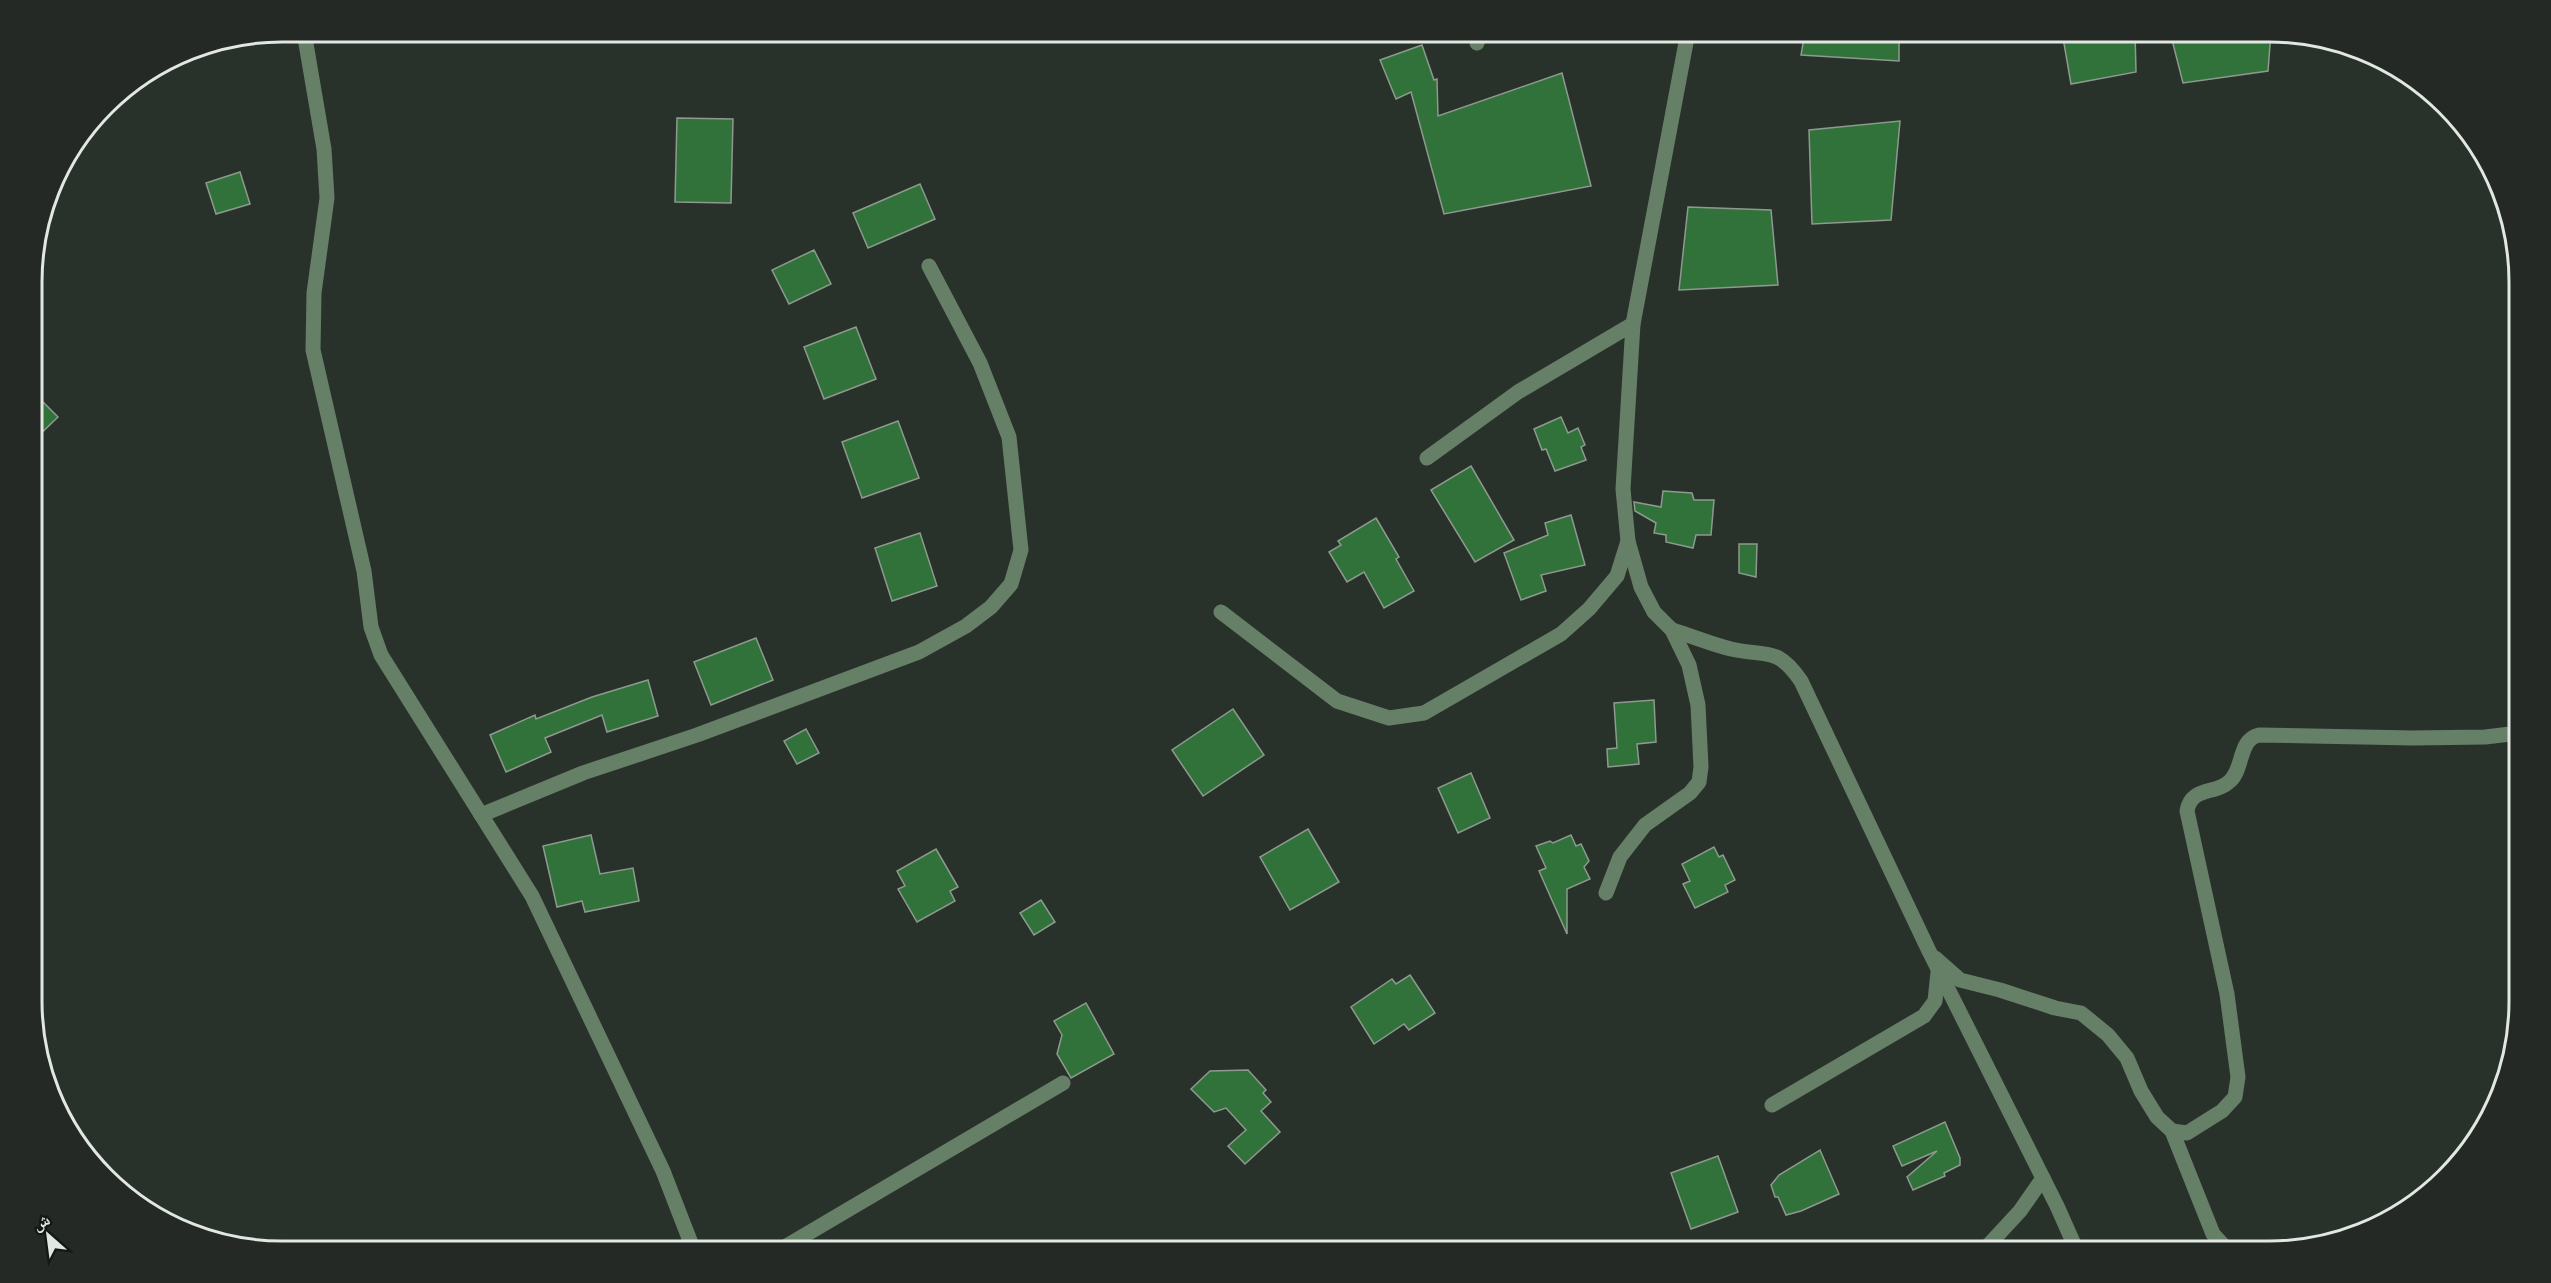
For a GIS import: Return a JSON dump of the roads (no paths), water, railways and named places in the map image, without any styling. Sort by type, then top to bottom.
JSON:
[{"type":"street","points":[[306,42],[324,149],[327,198],[314,293],[313,350],[364,571],[371,627],[381,655],[532,896],[663,1171],[690,1241]]},
{"type":"street","points":[[1606,893],[1620,857],[1645,825],[1690,793],[1699,782],[1701,767],[1698,705],[1689,665],[1672,630],[1654,612],[1641,587],[1628,542],[1623,489],[1633,324],[1686,42]]},
{"type":"street","points":[[481,816],[583,773],[697,735],[919,652],[966,626],[991,607],[1011,584],[1021,550],[1009,437],[980,363],[929,266]]},
{"type":"street","points":[[1427,458],[1518,392],[1633,324]]},
{"type":"street","points":[[1221,612],[1337,701],[1389,718],[1425,713],[1561,634],[1589,609],[1617,576],[1628,542]]},
{"type":"street","points":[[1672,630],[1733,649],[1767,653],[1788,663],[1800,681],[1929,951],[2072,1241]]},
{"type":"street","points":[[2172,1131],[2187,1133],[2222,1111],[2235,1097],[2238,1077],[2227,994],[2187,811],[2189,802],[2194,796],[2230,782],[2247,743],[2251,737],[2259,735],[2413,738],[2485,737],[2509,734]]},
{"type":"street","points":[[1929,951],[1960,980],[2001,990],[2055,1008],[2081,1013],[2108,1035],[2127,1058],[2141,1091],[2157,1117],[2172,1131],[2213,1234],[2219,1241]]},
{"type":"street","points":[[1772,1104],[1924,1016],[1935,1001],[1938,969]]},
{"type":"street","points":[[795,1241],[1063,1083]]},
{"type":"street","points":[[1992,1241],[2020,1211],[2043,1178]]}]
